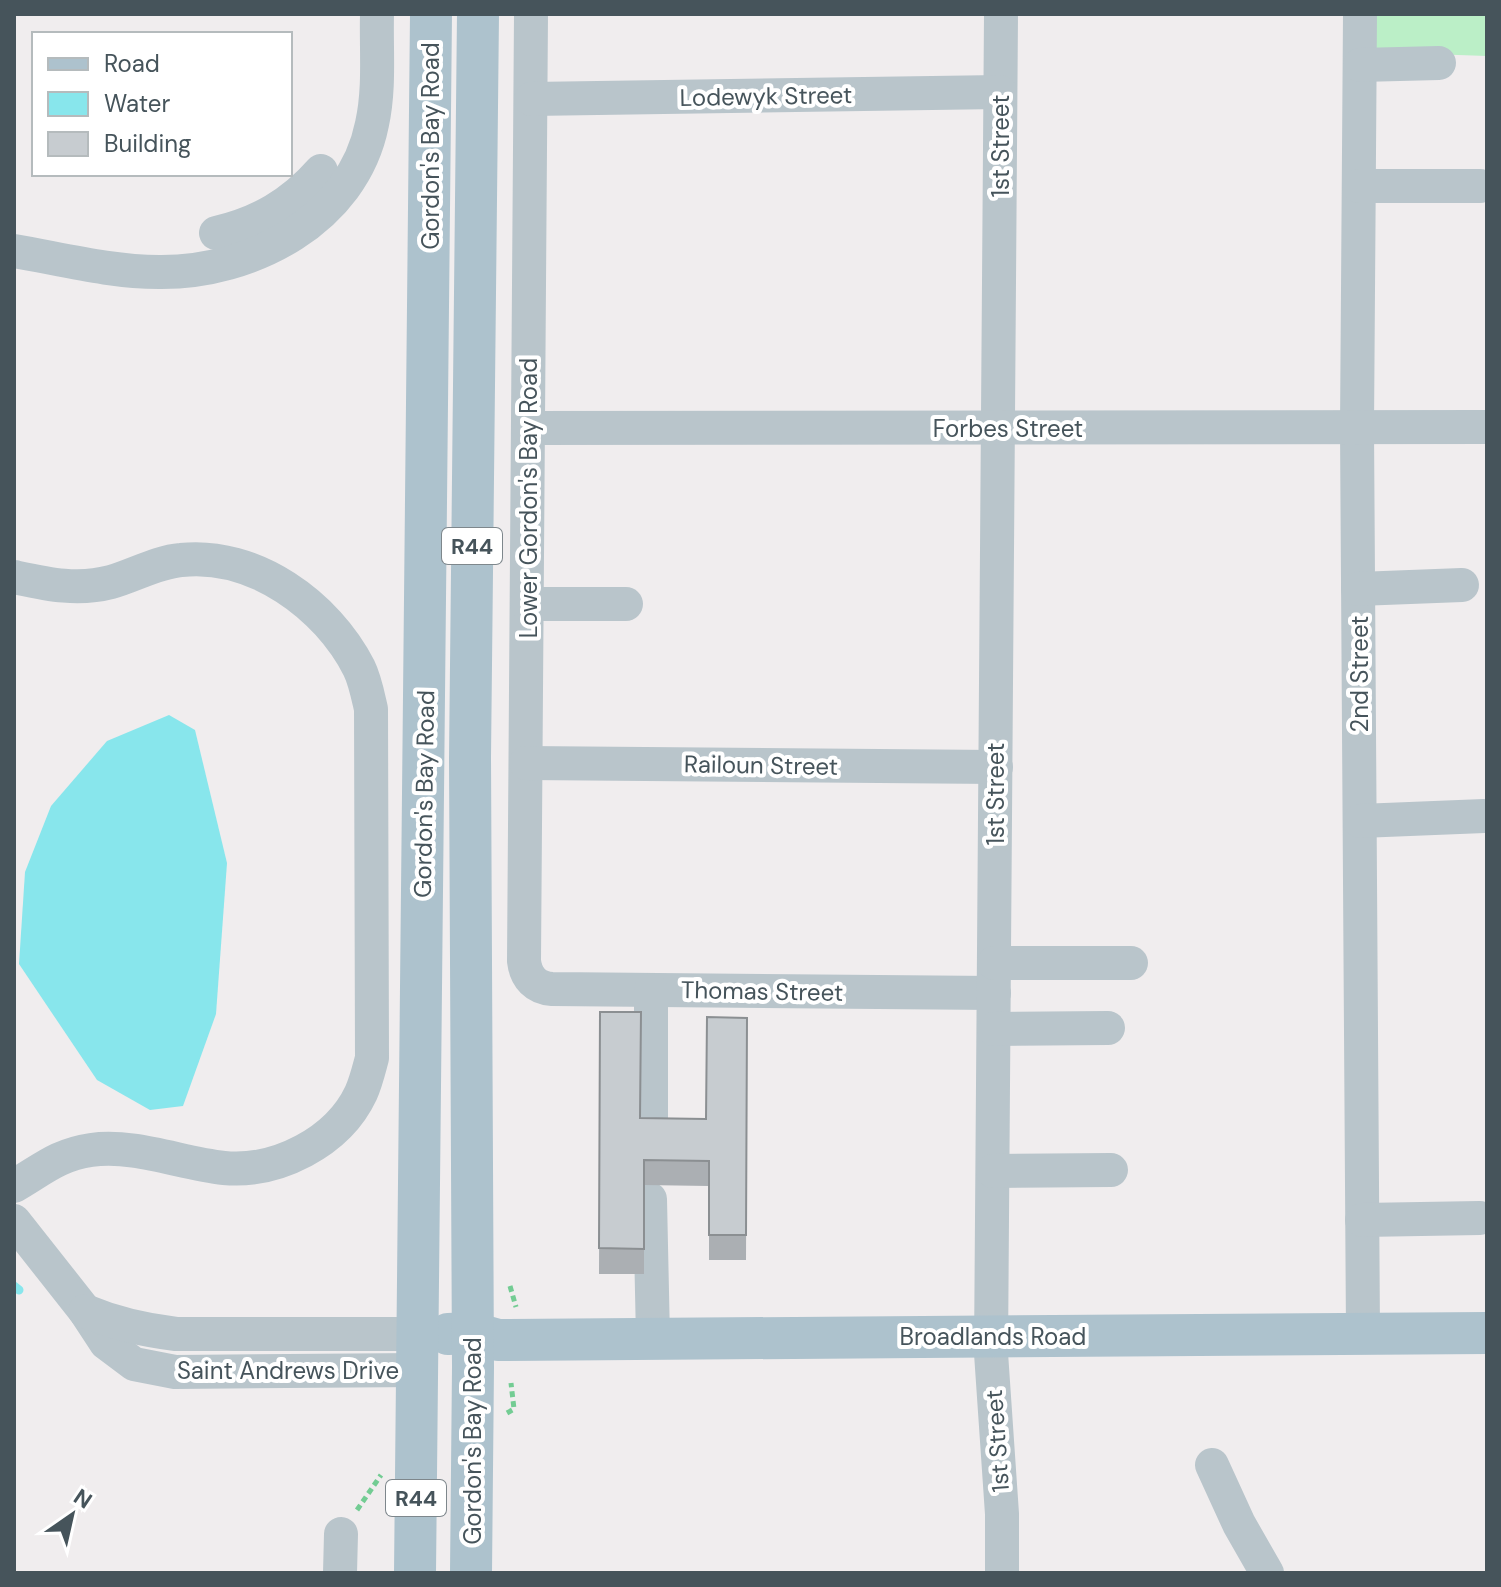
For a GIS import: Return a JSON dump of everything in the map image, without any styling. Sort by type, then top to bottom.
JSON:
[{"type":"main road","name":"Gordon's Bay Road","points":[[415,1573],[431,14]]},
{"type":"main road","name":"Gordon's Bay Road","points":[[471,1573],[481,1347],[470,742],[478,14]]},
{"type":"main road","name":"Broadlands Road","points":[[419,1352],[653,1338],[1487,1333]]},
{"type":"street","points":[[216,233],[247,225],[310,223],[342,191],[365,150],[376,100],[377,14]]},
{"type":"street","name":"Lower Gordon's Bay Road","points":[[531,14],[524,961],[532,981]]},
{"type":"street","name":"1st Street","points":[[1001,14],[991,1336],[1002,1514],[1002,1573]]},
{"type":"street","name":"2nd Street","points":[[1360,14],[1357,428],[1363,1334]]},
{"type":"street","points":[[1360,65],[1439,63]]},
{"type":"street","name":"Lodewyk Street","points":[[531,99],[1000,92]]},
{"type":"street","points":[[14,251],[136,271],[210,267],[237,260],[284,223],[307,186],[321,171]]},
{"type":"street","points":[[1359,197],[1480,186]]},
{"type":"street","points":[[1359,197],[1441,203]]},
{"type":"street","name":"Forbes Street","points":[[528,428],[1487,427]]},
{"type":"street","points":[[14,577],[57,587],[86,587],[178,560],[218,560],[259,573],[297,596],[333,629],[360,670],[371,709],[372,1058],[361,1093],[348,1114],[325,1137],[293,1157],[265,1166],[226,1168],[123,1149],[92,1150],[60,1157],[14,1186]]},
{"type":"street","points":[[1358,589],[1462,585]]},
{"type":"street","points":[[527,604],[626,604]]},
{"type":"street","name":"Railoun Street","points":[[526,763],[996,767]]},
{"type":"street","points":[[1360,821],[1484,816]]},
{"type":"street","name":"Thomas Street","points":[[532,981],[545,988],[651,990],[994,978],[1131,963]]},
{"type":"street","points":[[651,990],[651,1121]]},
{"type":"street","points":[[994,1029],[1108,1028]]},
{"type":"street","points":[[993,1171],[1111,1170]]},
{"type":"street","points":[[650,1199],[653,1338]]},
{"type":"street","points":[[1362,1220],[1480,1218]]},
{"type":"street","name":"Saint Andrews Drive","points":[[14,1221],[85,1311],[106,1343],[134,1364],[175,1372],[332,1371],[419,1352]]},
{"type":"street","name":"Saint Andrews Drive","points":[[85,1311],[128,1327],[176,1334],[330,1335],[419,1352]]},
{"type":"street","points":[[330,1335],[332,1371]]},
{"type":"street","points":[[1212,1465],[1250,1546],[1267,1573]]},
{"type":"street","points":[[340,1573],[341,1534]]},
{"type":"path","points":[[341,1534],[382,1474]]},
{"type":"green space","points":[[1371,14],[1487,14],[1487,56],[1371,52]]},
{"type":"water","points":[[169,715],[195,730],[227,863],[216,1014],[183,1106],[150,1110],[97,1080],[19,964],[25,872],[51,806],[107,741]]},
{"type":"building","points":[[600,1012],[641,1012],[640,1118],[706,1119],[707,1017],[747,1018],[746,1235],[709,1235],[709,1161],[644,1160],[644,1249],[599,1248]]},
{"type":"waterway","points":[[14,1286],[19,1290]]}]
